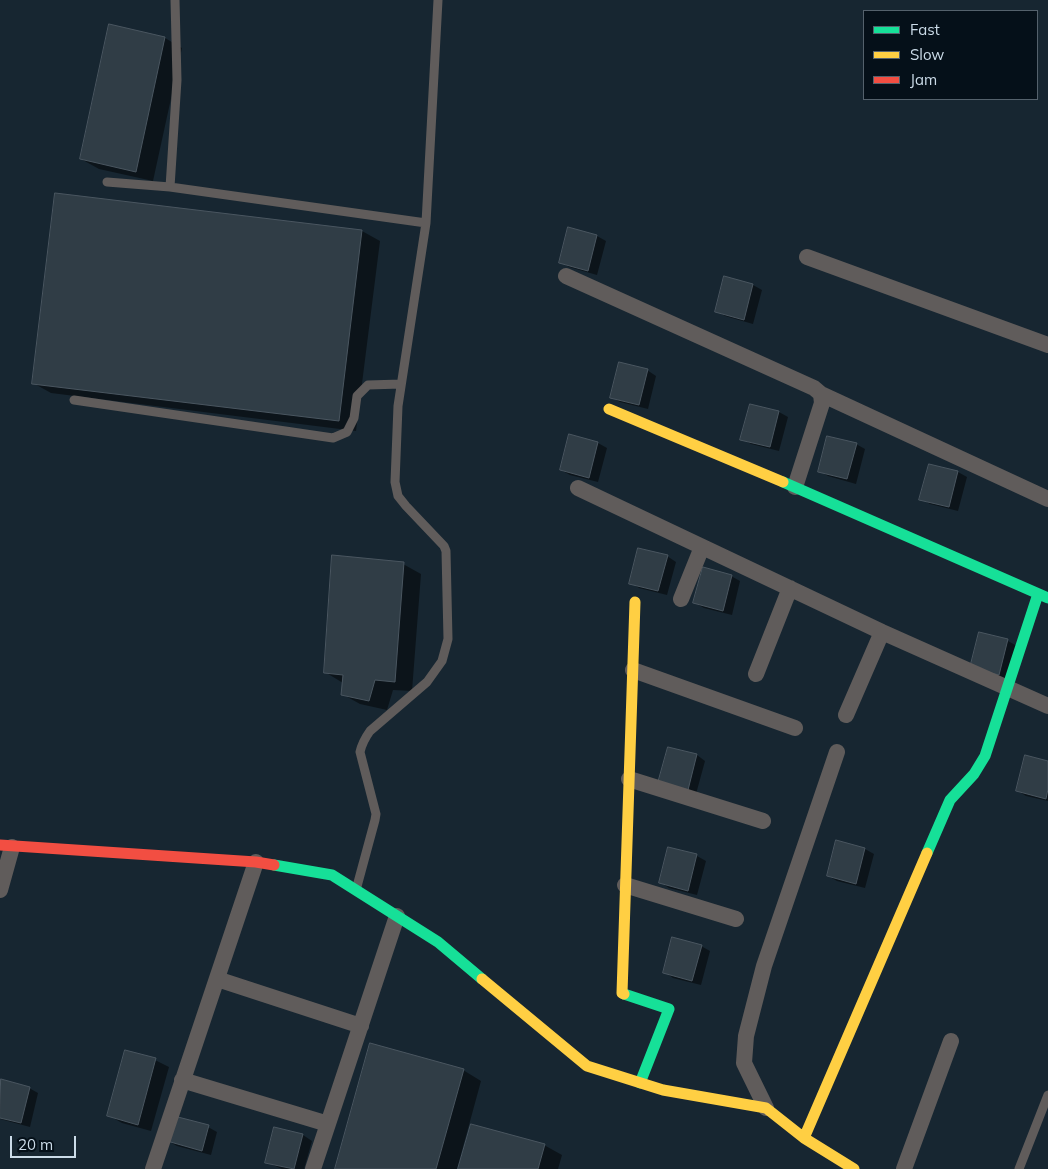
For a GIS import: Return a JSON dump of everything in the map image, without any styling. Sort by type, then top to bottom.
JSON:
[{"type":"street","points":[[807,257],[1048,345]]},
{"type":"street","points":[[566,276],[814,388],[821,394],[1048,499]]},
{"type":"street","points":[[795,487],[822,403],[821,394]]},
{"type":"street","points":[[609,409],[795,487],[1043,596],[1007,689],[980,768],[958,788],[950,800],[804,1138]]},
{"type":"street","points":[[578,488],[882,632],[1048,706]]},
{"type":"street","points":[[681,599],[702,547]]},
{"type":"street","points":[[756,674],[790,588]]},
{"type":"street","points":[[635,602],[622,993],[669,1009],[640,1083]]},
{"type":"street","points":[[846,716],[882,632]]},
{"type":"street","points":[[633,670],[795,728]]},
{"type":"street","points":[[837,752],[764,966],[746,1036],[744,1063],[766,1108],[804,1138],[854,1169]]},
{"type":"street","points":[[629,779],[763,821]]},
{"type":"street","points":[[0,890],[6,846],[256,862],[332,875],[438,942],[587,1066],[663,1090],[766,1108]]},
{"type":"street","points":[[152,1169],[256,862]]},
{"type":"street","points":[[625,885],[736,920]]},
{"type":"street","points":[[313,1169],[397,916]]},
{"type":"street","points":[[217,979],[361,1026]]},
{"type":"street","points":[[904,1169],[951,1041]]},
{"type":"street","points":[[182,1080],[328,1124]]},
{"type":"lane","points":[[170,187],[177,80],[175,0]]},
{"type":"lane","points":[[356,890],[376,814],[360,752],[364,738],[427,682],[442,661],[448,639],[446,551],[444,546],[398,496],[394,482],[398,406],[426,223],[438,0]]},
{"type":"lane","points":[[107,182],[170,187],[426,223]]},
{"type":"lane","points":[[74,400],[333,438],[347,432],[354,418],[357,396],[368,385],[401,384]]},
{"type":"lane","points":[[1019,1169],[1048,1095]]},
{"type":"building","points":[[109,24],[165,37],[136,172],[80,159]]},
{"type":"building","points":[[55,193],[362,230],[339,421],[32,384]]},
{"type":"building","points":[[568,227],[597,235],[588,271],[559,263]]},
{"type":"building","points":[[724,276],[753,284],[744,320],[715,312]]},
{"type":"building","points":[[619,362],[648,369],[639,405],[610,398]]},
{"type":"building","points":[[750,404],[779,411],[770,447],[740,440]]},
{"type":"building","points":[[569,434],[598,442],[589,478],[560,470]]},
{"type":"building","points":[[827,436],[857,443],[847,479],[818,472]]},
{"type":"building","points":[[929,464],[958,471],[949,507],[919,500]]},
{"type":"building","points":[[638,548],[668,555],[658,591],[629,584]]},
{"type":"building","points":[[332,555],[404,562],[395,682],[375,680],[369,701],[341,695],[343,675],[324,673]]},
{"type":"building","points":[[703,567],[732,575],[723,611],[693,603]]},
{"type":"building","points":[[979,632],[1008,639],[999,675],[970,668]]},
{"type":"building","points":[[668,747],[697,754],[688,790],[658,783]]},
{"type":"building","points":[[1025,755],[1048,761],[1046,799],[1016,791]]},
{"type":"building","points":[[836,840],[865,848],[856,884],[827,876]]},
{"type":"building","points":[[668,847],[697,854],[688,891],[659,883]]},
{"type":"building","points":[[672,937],[702,945],[692,981],[663,973]]},
{"type":"building","points":[[370,1043],[464,1069],[436,1169],[335,1169]]},
{"type":"building","points":[[125,1050],[156,1058],[138,1125],[107,1116]]},
{"type":"building","points":[[1,1079],[30,1087],[21,1123],[0,1118]]},
{"type":"building","points":[[174,1116],[209,1125],[202,1151],[167,1141]]},
{"type":"building","points":[[471,1124],[545,1144],[538,1169],[458,1169]]},
{"type":"building","points":[[274,1127],[303,1134],[294,1169],[265,1163]]},
{"type":"traffic: fast","points":[[783,482],[1048,598]]},
{"type":"traffic: fast","points":[[927,853],[950,800],[974,774],[985,756],[1038,594]]},
{"type":"traffic: fast","points":[[274,865],[332,875],[438,942],[482,979]]},
{"type":"traffic: fast","points":[[624,994],[669,1009],[640,1083]]},
{"type":"traffic: slow","points":[[609,409],[783,482]]},
{"type":"traffic: slow","points":[[624,994],[622,993],[635,602]]},
{"type":"traffic: slow","points":[[804,1138],[927,853]]},
{"type":"traffic: slow","points":[[482,979],[587,1066],[663,1090],[766,1108],[804,1138],[854,1169]]},
{"type":"traffic: jam","points":[[0,845],[256,862],[274,865]]}]
